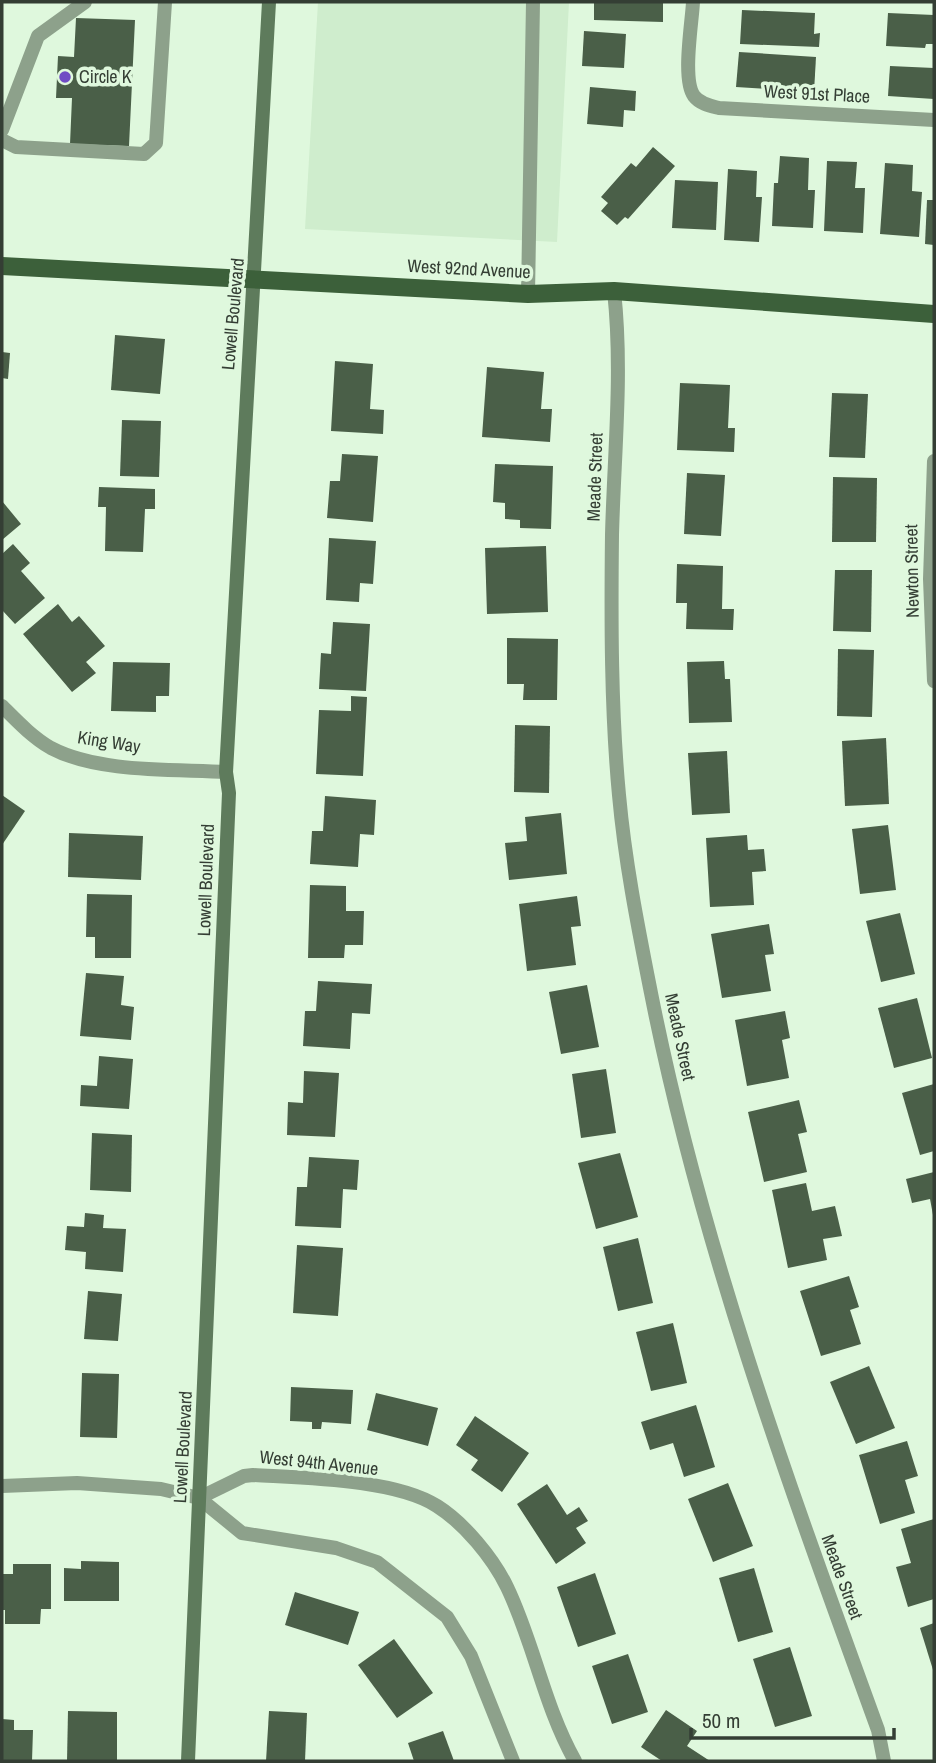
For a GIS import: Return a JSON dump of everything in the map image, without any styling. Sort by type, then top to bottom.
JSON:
[{"type":"main road","name":"West 92nd Avenue","points":[[2,266],[528,294],[614,291],[934,314]]},
{"type":"street","points":[[2,130],[38,36],[85,2]]},
{"type":"street","points":[[2,140],[16,147],[144,154],[156,143],[165,2]]},
{"type":"street","name":"Lowell Boulevard","points":[[188,1761],[229,793],[226,772],[248,340],[254,279],[269,2]]},
{"type":"street","points":[[528,294],[533,2]]},
{"type":"street","name":"West 91st Place","points":[[693,2],[688,81],[693,95],[699,101],[719,108],[934,120]]},
{"type":"street","name":"Meade Street","points":[[614,291],[619,340],[612,537],[616,755],[632,898],[668,1081],[702,1209],[787,1482],[878,1730],[884,1761]]},
{"type":"street","name":"Newton Street","points":[[934,461],[930,567],[934,681]]},
{"type":"street","name":"King Way","points":[[2,706],[34,737],[74,758],[126,765],[226,772]]},
{"type":"street","name":"West 94th Avenue","points":[[199,1498],[244,1476],[253,1475],[356,1483],[397,1491],[436,1505],[462,1527],[507,1586],[561,1737],[575,1761]]},
{"type":"street","points":[[2,1486],[77,1483],[161,1489],[199,1498],[242,1533],[336,1548],[377,1562],[447,1617],[471,1656],[513,1761]]},
{"type":"shaded area","points":[[318,2],[569,2],[557,242],[305,229]]},
{"type":"building","points":[[594,2],[663,2],[663,22],[594,20]]},
{"type":"building","points":[[742,10],[815,13],[814,34],[820,33],[819,47],[740,44]]},
{"type":"building","points":[[888,13],[934,15],[934,44],[926,44],[925,48],[886,46]]},
{"type":"building","name":"Circle K","points":[[76,18],[135,20],[129,146],[70,144],[72,98],[56,98],[58,56],[74,57]]},
{"type":"building","points":[[584,31],[626,34],[624,68],[582,66]]},
{"type":"building","points":[[739,52],[816,57],[814,92],[736,87]]},
{"type":"building","points":[[890,66],[934,68],[934,99],[888,96]]},
{"type":"building","points":[[590,87],[636,91],[635,111],[624,110],[623,127],[587,124]]},
{"type":"building","points":[[653,147],[675,166],[628,219],[625,217],[617,225],[601,211],[608,203],[601,197],[631,163],[636,167]]},
{"type":"building","points":[[780,156],[809,158],[808,190],[815,190],[813,228],[772,226],[774,183],[778,183]]},
{"type":"building","points":[[827,161],[857,162],[855,188],[865,188],[863,233],[824,231]]},
{"type":"building","points":[[885,163],[913,165],[912,191],[922,192],[919,237],[880,234]]},
{"type":"building","points":[[728,169],[757,171],[756,197],[762,197],[759,242],[724,240]]},
{"type":"building","points":[[675,180],[718,182],[716,230],[672,228]]},
{"type":"building","points":[[927,200],[934,200],[934,245],[925,244]]},
{"type":"building","points":[[115,335],[165,339],[160,394],[111,390]]},
{"type":"building","points":[[2,352],[10,353],[8,379],[2,378]]},
{"type":"building","points":[[335,361],[373,364],[370,409],[384,410],[383,434],[331,431]]},
{"type":"building","points":[[487,367],[544,372],[541,409],[552,409],[550,442],[482,437]]},
{"type":"building","points":[[680,383],[730,385],[728,428],[735,428],[734,452],[677,450]]},
{"type":"building","points":[[832,393],[868,394],[865,458],[829,457]]},
{"type":"building","points":[[122,420],[161,421],[159,477],[120,476]]},
{"type":"building","points":[[342,454],[378,456],[373,522],[327,518],[330,481],[340,481]]},
{"type":"building","points":[[495,464],[553,466],[551,529],[520,528],[520,520],[505,519],[505,503],[493,502]]},
{"type":"building","points":[[687,473],[725,475],[721,536],[684,534]]},
{"type":"building","points":[[833,477],[877,478],[876,542],[832,542]]},
{"type":"building","points":[[99,487],[155,489],[155,509],[145,509],[143,552],[105,551],[106,507],[98,507]]},
{"type":"building","points":[[2,501],[21,524],[2,540]]},
{"type":"building","points":[[329,538],[376,541],[373,584],[360,583],[359,602],[326,600]]},
{"type":"building","points":[[13,544],[30,563],[21,571],[45,598],[15,624],[2,610],[2,554]]},
{"type":"building","points":[[546,546],[548,612],[487,614],[485,548]]},
{"type":"building","points":[[677,564],[723,566],[722,609],[734,609],[733,630],[686,629],[687,603],[676,603]]},
{"type":"building","points":[[835,570],[872,570],[871,632],[833,631]]},
{"type":"building","points":[[58,604],[72,622],[79,616],[105,646],[86,662],[96,673],[72,692],[23,634]]},
{"type":"building","points":[[333,622],[370,624],[366,691],[319,689],[321,653],[331,654]]},
{"type":"building","points":[[507,638],[558,639],[557,700],[523,700],[524,684],[507,684]]},
{"type":"building","points":[[838,649],[874,650],[872,717],[837,716]]},
{"type":"building","points":[[724,661],[725,679],[730,679],[732,722],[689,723],[687,662]]},
{"type":"building","points":[[113,662],[170,663],[169,696],[156,696],[156,712],[111,711]]},
{"type":"building","points":[[351,696],[367,697],[363,776],[316,774],[319,710],[351,711]]},
{"type":"building","points":[[515,725],[550,726],[549,793],[514,792]]},
{"type":"building","points":[[886,738],[889,804],[845,806],[842,741]]},
{"type":"building","points":[[727,751],[730,813],[692,815],[688,753]]},
{"type":"building","points":[[2,795],[25,811],[2,845]]},
{"type":"building","points":[[325,796],[376,800],[374,835],[360,834],[358,867],[310,864],[312,831],[323,831]]},
{"type":"building","points":[[561,813],[567,874],[509,880],[505,843],[527,841],[525,817]]},
{"type":"building","points":[[888,825],[896,890],[860,894],[852,829]]},
{"type":"building","points":[[69,833],[143,836],[141,880],[68,877]]},
{"type":"building","points":[[747,835],[748,850],[764,849],[766,871],[752,872],[754,905],[710,907],[706,838]]},
{"type":"building","points":[[310,885],[346,886],[346,911],[364,911],[363,945],[345,945],[344,958],[308,958]]},
{"type":"building","points":[[87,894],[132,895],[131,958],[95,958],[95,937],[86,937]]},
{"type":"building","points":[[577,896],[581,926],[571,927],[576,965],[527,971],[519,904]]},
{"type":"building","points":[[900,913],[915,974],[881,982],[866,921]]},
{"type":"building","points":[[769,924],[774,954],[765,955],[771,991],[722,998],[711,934]]},
{"type":"building","points":[[86,973],[124,976],[121,1005],[134,1007],[131,1040],[80,1036]]},
{"type":"building","points":[[318,981],[372,984],[370,1014],[352,1013],[350,1049],[303,1046],[305,1011],[316,1011]]},
{"type":"building","points":[[587,985],[599,1047],[561,1054],[549,992]]},
{"type":"building","points":[[917,998],[932,1058],[894,1068],[878,1008]]},
{"type":"building","points":[[785,1011],[790,1038],[782,1040],[789,1078],[747,1086],[735,1020]]},
{"type":"building","points":[[99,1056],[133,1059],[129,1109],[80,1106],[81,1085],[97,1086]]},
{"type":"building","points":[[606,1069],[616,1133],[581,1138],[572,1074]]},
{"type":"building","points":[[304,1071],[339,1073],[335,1137],[287,1135],[288,1102],[303,1103]]},
{"type":"building","points":[[934,1084],[934,1151],[920,1155],[902,1093]]},
{"type":"building","points":[[799,1100],[807,1132],[798,1134],[807,1172],[764,1182],[748,1112]]},
{"type":"building","points":[[92,1133],[132,1135],[131,1192],[90,1190]]},
{"type":"building","points":[[620,1153],[638,1217],[596,1229],[578,1163]]},
{"type":"building","points":[[309,1157],[359,1160],[357,1190],[343,1189],[341,1228],[295,1226],[297,1187],[307,1187]]},
{"type":"building","points":[[934,1172],[933,1215],[930,1199],[912,1203],[906,1179]]},
{"type":"building","points":[[806,1183],[812,1211],[835,1206],[842,1236],[823,1239],[827,1260],[788,1268],[772,1190]]},
{"type":"building","points":[[85,1213],[104,1215],[103,1228],[126,1229],[123,1272],[85,1269],[86,1252],[65,1250],[67,1226],[84,1227]]},
{"type":"building","points":[[638,1238],[653,1303],[618,1311],[603,1247]]},
{"type":"building","points":[[297,1245],[343,1248],[338,1316],[293,1313]]},
{"type":"building","points":[[849,1276],[859,1307],[850,1310],[861,1344],[821,1356],[800,1291]]},
{"type":"building","points":[[88,1291],[122,1294],[118,1341],[84,1339]]},
{"type":"building","points":[[673,1323],[687,1383],[651,1391],[636,1332]]},
{"type":"building","points":[[869,1366],[895,1428],[856,1444],[830,1382]]},
{"type":"building","points":[[82,1373],[119,1374],[117,1438],[80,1437]]},
{"type":"building","points":[[291,1387],[353,1390],[351,1424],[322,1422],[321,1429],[312,1429],[312,1422],[290,1421]]},
{"type":"building","points":[[376,1393],[438,1408],[428,1446],[367,1430]]},
{"type":"building","points":[[696,1405],[715,1467],[684,1477],[673,1443],[650,1450],[641,1422]]},
{"type":"building","points":[[475,1416],[529,1453],[502,1492],[471,1470],[478,1460],[456,1445]]},
{"type":"building","points":[[907,1441],[918,1476],[905,1480],[915,1513],[880,1524],[859,1455]]},
{"type":"building","points":[[728,1483],[753,1546],[713,1562],[688,1499]]},
{"type":"building","points":[[547,1484],[567,1515],[579,1507],[588,1521],[576,1528],[586,1543],[556,1564],[517,1504]]},
{"type":"building","points":[[934,1519],[934,1599],[908,1607],[896,1567],[911,1563],[901,1529]]},
{"type":"building","points":[[81,1561],[119,1562],[119,1601],[64,1601],[64,1568],[81,1569]]},
{"type":"building","points":[[13,1564],[51,1564],[51,1609],[41,1609],[40,1624],[5,1624],[5,1610],[2,1610],[2,1574],[13,1574]]},
{"type":"building","points":[[754,1568],[773,1632],[738,1642],[719,1578]]},
{"type":"building","points":[[595,1573],[616,1634],[578,1647],[557,1587]]},
{"type":"building","points":[[295,1592],[359,1612],[348,1645],[285,1625]]},
{"type":"building","points":[[934,1623],[934,1673],[920,1628]]},
{"type":"building","points":[[394,1639],[433,1693],[397,1718],[358,1665]]},
{"type":"building","points":[[790,1647],[812,1716],[775,1727],[753,1659]]},
{"type":"building","points":[[628,1654],[648,1712],[612,1724],[592,1666]]},
{"type":"building","points":[[666,1710],[697,1731],[687,1746],[710,1761],[662,1761],[641,1747]]},
{"type":"building","points":[[68,1711],[117,1712],[117,1761],[67,1761]]},
{"type":"building","points":[[269,1711],[307,1713],[305,1761],[266,1761]]},
{"type":"building","points":[[2,1719],[14,1720],[14,1730],[33,1730],[32,1761],[2,1761]]},
{"type":"building","points":[[443,1731],[454,1761],[414,1761],[408,1743]]},
{"type":"place","name":"Circle K","points":[[65,77]]}]
